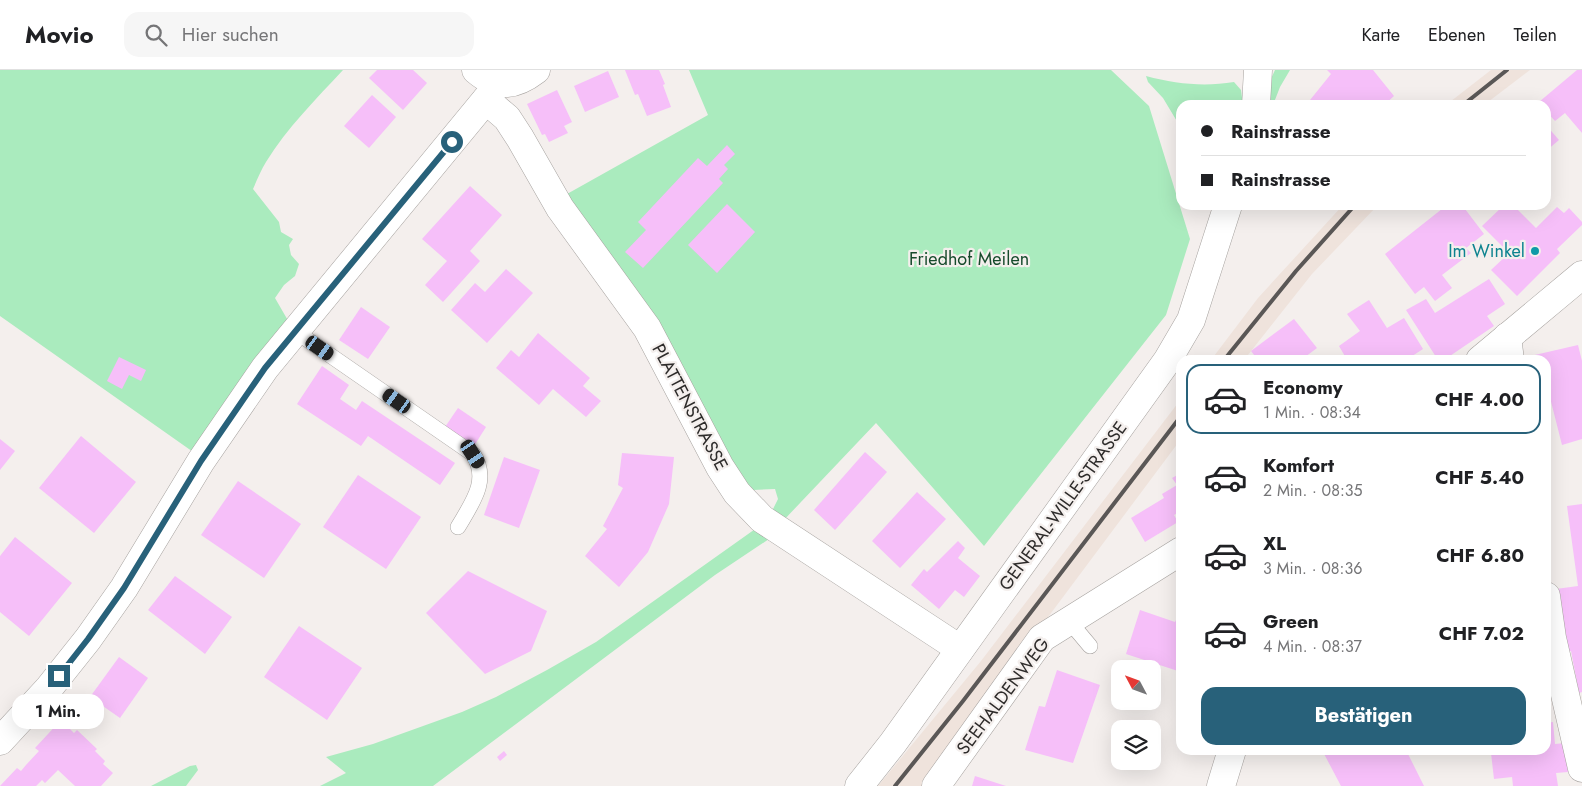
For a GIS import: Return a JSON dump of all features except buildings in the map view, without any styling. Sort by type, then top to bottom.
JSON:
[{"type":"street","points":[[0,741],[49,688],[88,639],[124,588],[181,492],[218,435],[265,368],[486,84],[513,83],[526,78],[536,70]]},
{"type":"street","points":[[1256,100],[1258,70]]},
{"type":"street","name":"PLATTENSTRASSE","points":[[486,84],[520,138],[560,208],[647,328],[720,467],[737,493],[762,519],[960,649]]},
{"type":"street","name":"GENERAL-WILLE-STRASSE","points":[[859,786],[893,743],[1167,361],[1191,320],[1226,210]]},
{"type":"street","points":[[1493,355],[1509,349],[1582,275]]},
{"type":"street","name":"SEEHALDENWEG","points":[[936,786],[1042,638],[1176,554]]},
{"type":"street","points":[[1551,631],[1582,768]]},
{"type":"street","points":[[1221,786],[1230,755]]},
{"type":"lane","points":[[295,331],[473,454],[478,462],[481,473],[479,486],[458,527]]},
{"type":"lane","points":[[1069,621],[1090,646]]},
{"type":"shaded area","points":[[1491,70],[1530,70],[1491,100],[1452,100]]},
{"type":"shaded area","points":[[1338,210],[1373,210],[1312,274],[1248,355],[1215,355],[1258,298]]},
{"type":"shaded area","points":[[1176,406],[1176,446],[922,786],[878,786],[981,661]]},
{"type":"green space","points":[[0,70],[343,70],[283,137],[264,165],[253,189],[279,222],[281,232],[293,239],[289,245],[291,255],[299,264],[295,276],[284,285],[275,298],[290,324],[196,454],[0,316]]},
{"type":"green space","name":"Friedhof Meilen","points":[[689,70],[1111,70],[1149,106],[1176,194],[1176,210],[1181,210],[1190,239],[1166,315],[984,546],[876,423],[782,522],[777,519],[773,509],[778,499],[775,489],[753,490],[745,486],[567,194],[708,115]]},
{"type":"green space","points":[[1275,70],[1290,70],[1275,100],[1268,100],[1270,81]]},
{"type":"green space","points":[[1146,76],[1190,84],[1234,82],[1241,90],[1242,100],[1176,100],[1176,120],[1163,98],[1148,82]]},
{"type":"green space","points":[[758,527],[769,539],[715,575],[433,786],[320,786],[346,773],[326,757],[373,744],[462,712],[496,697],[547,670],[596,642]]},
{"type":"green space","points":[[196,765],[198,770],[186,786],[151,786],[190,766]]},
{"type":"railway","points":[[1469,100],[1507,70]]},
{"type":"railway","points":[[1228,355],[1296,271],[1351,210]]},
{"type":"railway","points":[[895,786],[963,701],[1176,423]]},
{"type":"place","name":"Im Winkel","points":[[1535,251]]},
{"type":"route","points":[[59,676],[124,588],[181,492],[245,395],[265,368],[452,142]]}]
